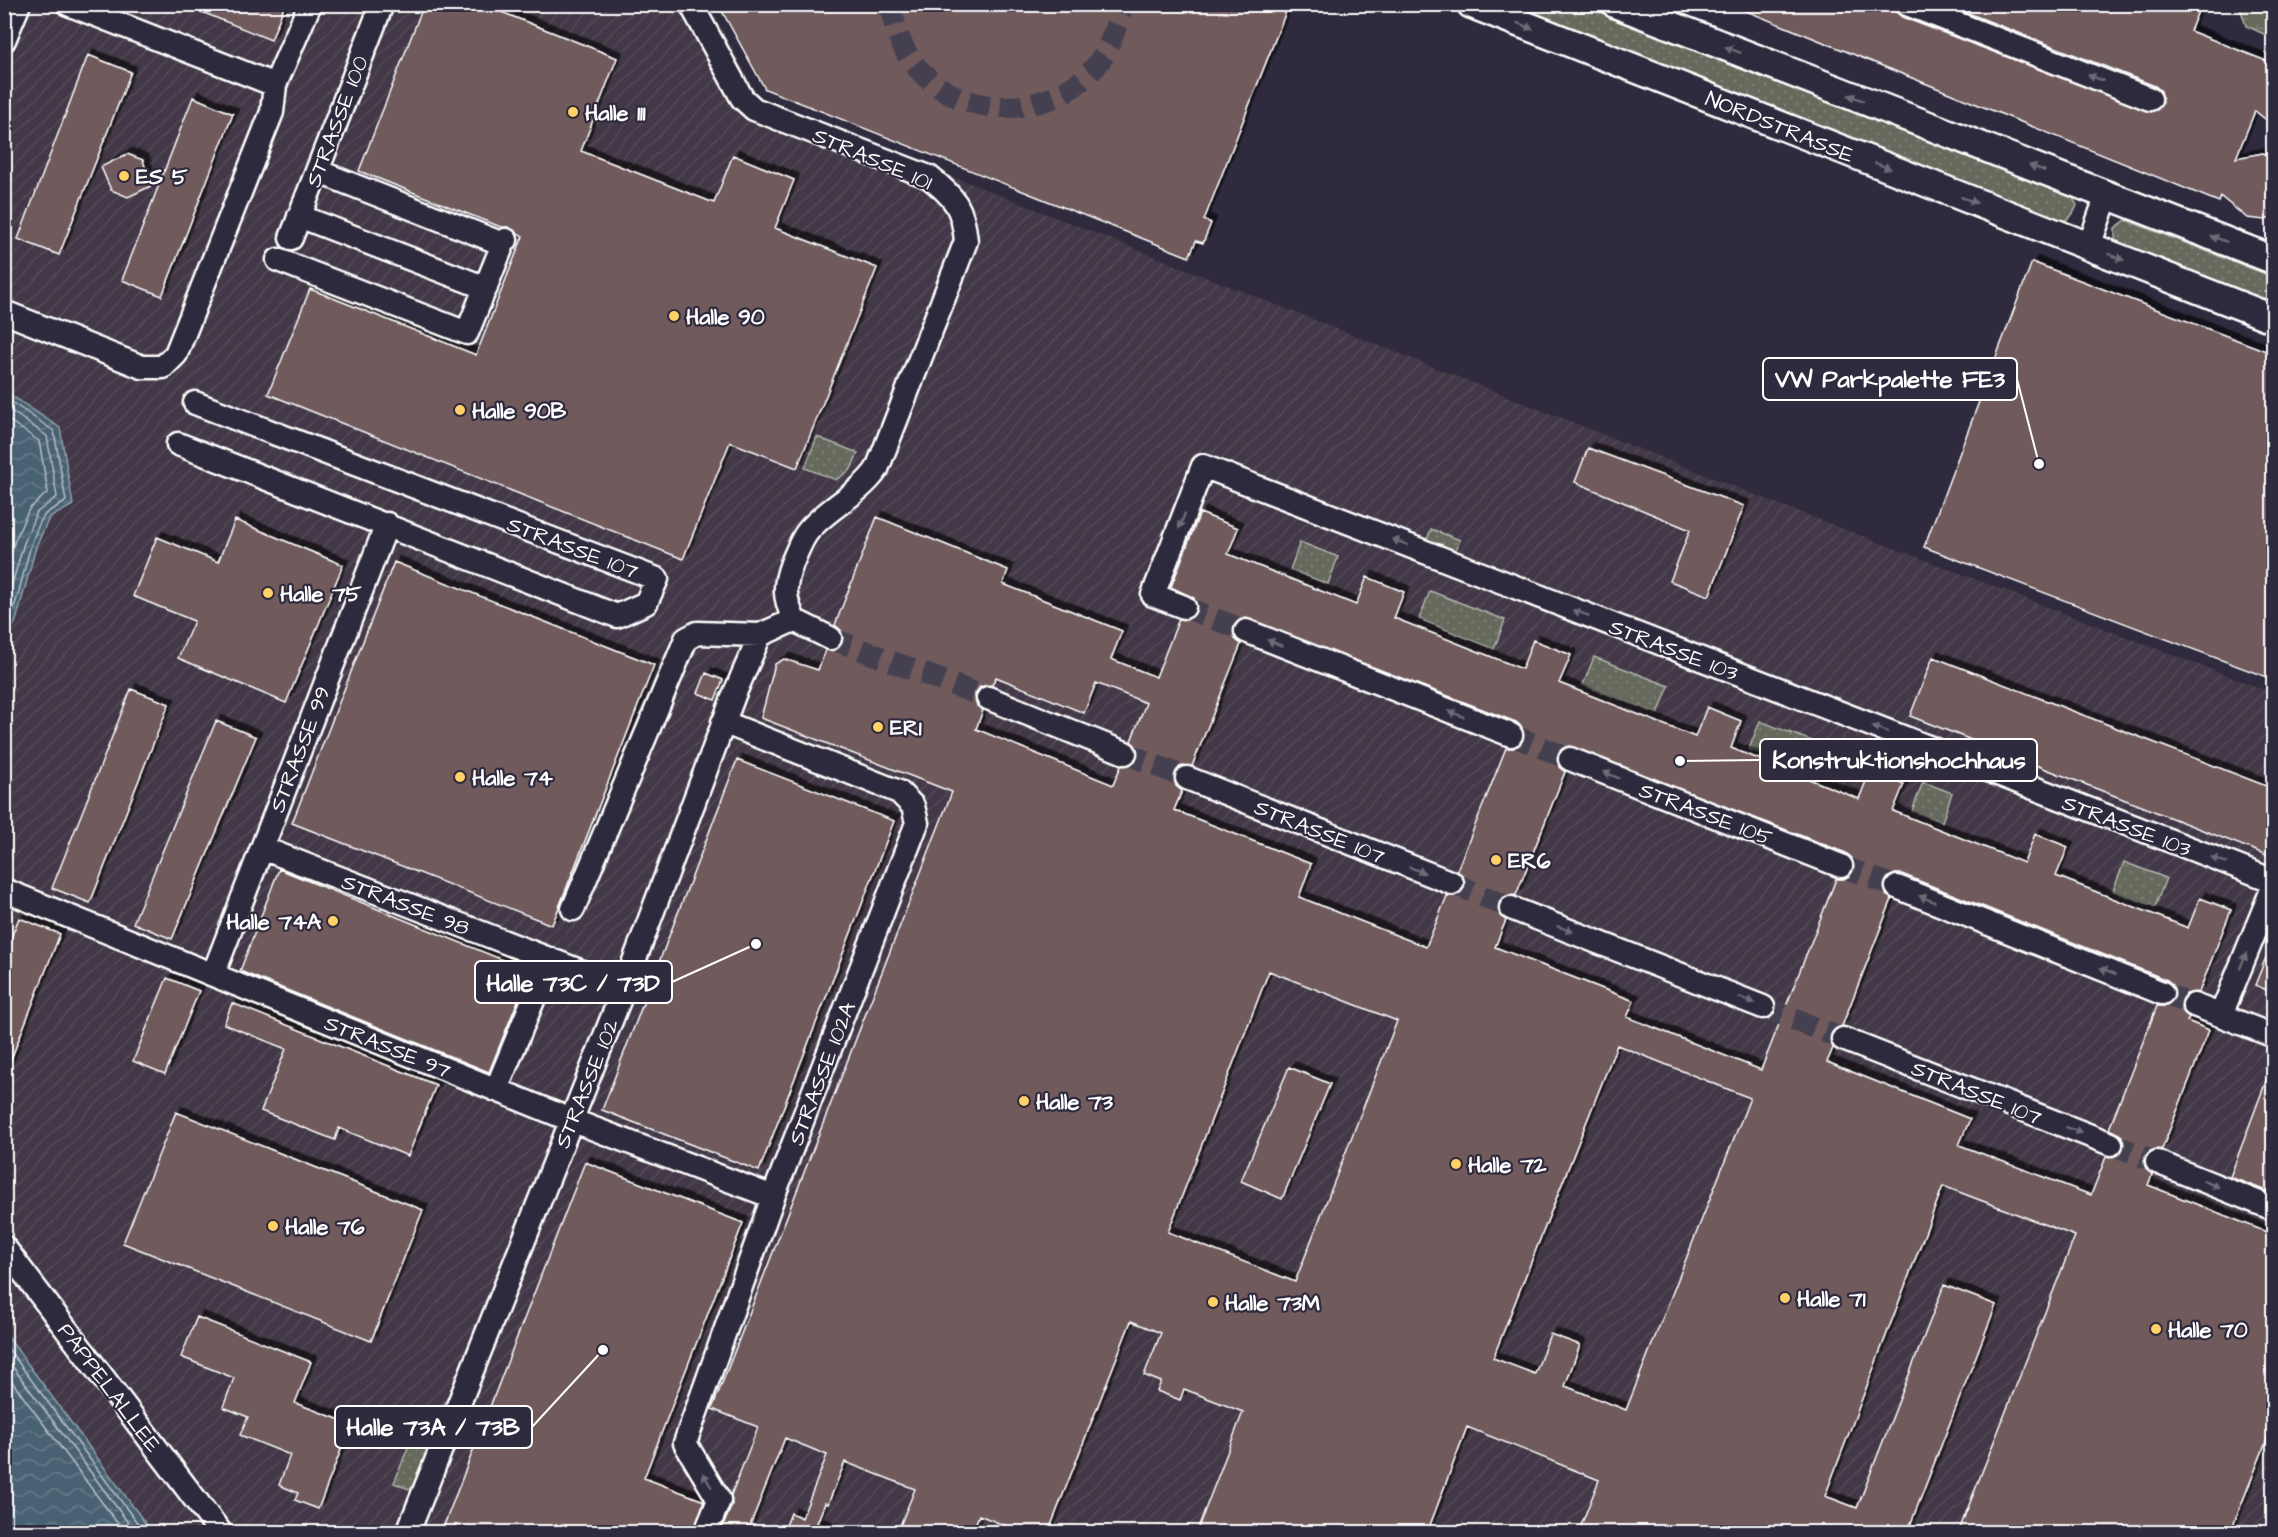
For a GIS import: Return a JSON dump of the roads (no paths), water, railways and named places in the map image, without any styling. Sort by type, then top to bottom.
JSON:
[{"type":"street","points":[[4,40],[19,4]]},
{"type":"street","points":[[68,4],[275,85]]},
{"type":"street","points":[[4,312],[142,367],[163,367],[176,354],[272,112],[275,85],[310,4]]},
{"type":"street","name":"STRASSE 100","points":[[291,238],[382,4]]},
{"type":"street","name":"STRASSE 101","points":[[691,4],[742,98],[754,109],[929,177],[951,195],[964,218],[966,241],[885,450],[869,481],[807,531],[789,572],[784,597],[794,620]]},
{"type":"street","name":"NORDSTRASSE","points":[[1471,4],[2274,319]]},
{"type":"street","points":[[1616,4],[2274,260]]},
{"type":"street","points":[[1907,4],[2150,99]]},
{"type":"street","points":[[278,260],[466,333],[486,288],[504,242],[317,171]]},
{"type":"street","points":[[2089,246],[2107,195]]},
{"type":"street","points":[[299,216],[486,288]]},
{"type":"street","name":"STRASSE 107","points":[[178,444],[617,616],[646,603],[657,579],[195,403]]},
{"type":"street","name":"STRASSE 103","points":[[1167,600],[1203,466],[2274,883],[2221,1015]]},
{"type":"street","name":"STRASSE 99","points":[[213,975],[387,524]]},
{"type":"street","points":[[573,909],[686,639],[697,633],[760,634],[794,620],[830,638]]},
{"type":"street","points":[[1246,631],[1511,735]]},
{"type":"street","name":"STRASSE 102","points":[[408,1533],[624,988],[723,722],[760,634]]},
{"type":"street","points":[[987,698],[1116,750]]},
{"type":"street","name":"STRASSE 102A","points":[[706,1533],[719,1500],[685,1443],[773,1197],[917,823],[913,806],[899,792],[723,722]]},
{"type":"street","name":"STRASSE 105","points":[[1570,759],[1841,866]]},
{"type":"street","name":"STRASSE 107","points":[[1187,778],[1452,883]]},
{"type":"street","name":"STRASSE 98","points":[[262,848],[624,988]]},
{"type":"street","points":[[1897,887],[2162,993]]},
{"type":"street","name":"STRASSE 97","points":[[4,890],[570,1120],[773,1197]]},
{"type":"street","points":[[1511,908],[1763,1007]]},
{"type":"street","points":[[496,1090],[550,959]]},
{"type":"street","points":[[2194,1005],[2274,1036]]},
{"type":"street","name":"STRASSE 107","points":[[1843,1039],[2111,1144]]},
{"type":"street","points":[[2157,1162],[2274,1209]]},
{"type":"street","name":"PAPPELALLEE","points":[[4,1247],[218,1530]]},
{"type":"water","points":[[5,391],[60,428],[73,505],[49,518],[36,547],[16,621],[5,642]]},
{"type":"water","points":[[5,1333],[152,1532],[5,1532]]},
{"type":"tunnel","points":[[890,4],[903,47],[924,75],[945,91],[970,102],[997,107],[1024,106],[1050,99],[1074,86],[1095,67],[1105,53],[1123,4]]},
{"type":"tunnel","points":[[1184,607],[1246,631]]},
{"type":"tunnel","points":[[830,638],[988,698]]},
{"type":"tunnel","points":[[1511,735],[1570,759]]},
{"type":"tunnel","points":[[1125,753],[1187,778]]},
{"type":"tunnel","points":[[1841,866],[1897,887]]},
{"type":"tunnel","points":[[1452,883],[1511,908]]},
{"type":"tunnel","points":[[2162,993],[2194,1005]]},
{"type":"tunnel","points":[[1763,1007],[1843,1039]]},
{"type":"tunnel","points":[[2111,1144],[2157,1162]]},
{"type":"place","name":"Halle 111","points":[[573,112]]},
{"type":"place","name":"ES 5","points":[[124,176]]},
{"type":"place","name":"Halle 90","points":[[674,316]]},
{"type":"place","name":"Halle 90B","points":[[460,410]]},
{"type":"place","name":"VW Parkpalette FE3","points":[[2039,464]]},
{"type":"place","name":"Halle 75","points":[[268,593]]},
{"type":"place","name":"ER1","points":[[878,727]]},
{"type":"place","name":"Konstruktionshochhaus","points":[[1680,761]]},
{"type":"place","name":"Halle 74","points":[[460,777]]},
{"type":"place","name":"ER6","points":[[1496,860]]},
{"type":"place","name":"Halle 74A","points":[[333,921]]},
{"type":"place","name":"Halle 73C / 73D","points":[[756,944]]},
{"type":"place","name":"Halle 73","points":[[1024,1101]]},
{"type":"place","name":"Halle 72","points":[[1456,1164]]},
{"type":"place","name":"Halle 76","points":[[273,1226]]},
{"type":"place","name":"Halle 71","points":[[1785,1298]]},
{"type":"place","name":"Halle 73M","points":[[1213,1302]]},
{"type":"place","name":"Halle 70","points":[[2156,1329]]},
{"type":"place","name":"Halle 73A / 73B","points":[[603,1350]]}]
